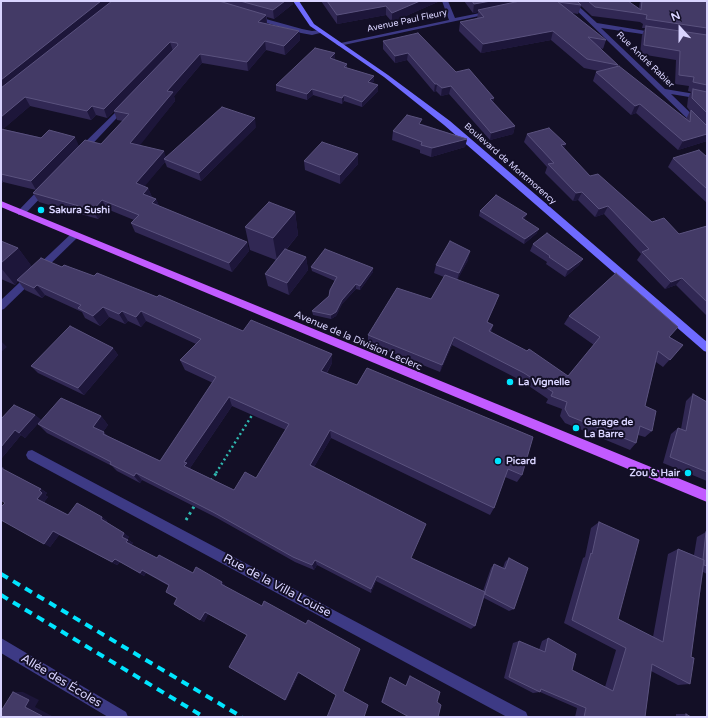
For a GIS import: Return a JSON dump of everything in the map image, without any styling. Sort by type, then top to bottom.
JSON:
[{"type":"main road","name":"Avenue de la Division Leclerc","points":[[1,204],[707,496]]},
{"type":"street","name":"Boulevard de Montmorency","points":[[296,1],[308,19],[321,32],[392,81],[447,123],[707,348]]},
{"type":"street","points":[[445,1],[453,21]]},
{"type":"street","name":"Rue André Rabier","points":[[570,1],[707,133]]},
{"type":"street","name":"Avenue Paul Fleury","points":[[339,44],[498,12]]},
{"type":"street","points":[[250,16],[301,31],[312,33],[321,32]]},
{"type":"street","points":[[596,25],[660,34]]},
{"type":"street","points":[[663,91],[707,98]]},
{"type":"street","points":[[76,156],[132,99]]},
{"type":"street","points":[[21,213],[48,184]]},
{"type":"street","points":[[1,306],[75,235]]},
{"type":"street","name":"Rue de la Villa Louise","points":[[32,455],[521,717]]},
{"type":"street","name":"Allée des Écoles","points":[[1,645],[121,717]]},
{"type":"path","points":[[208,486],[259,405]]},
{"type":"path","points":[[178,533],[199,499]]},
{"type":"building","points":[[101,1],[1,80],[1,2]]},
{"type":"building","points":[[112,1],[219,1],[266,15],[258,22],[299,31],[284,46],[265,41],[247,62],[200,54],[167,91],[173,92],[130,143],[164,151],[136,183],[148,188],[143,194],[156,199],[152,203],[247,242],[229,263],[131,223],[139,215],[102,200],[93,210],[33,193],[85,140],[101,144],[129,114],[114,111],[178,45],[177,43],[170,42],[104,109],[92,106],[87,111],[25,97],[1,117],[1,88]]},
{"type":"building","points":[[240,1],[285,1],[273,10]]},
{"type":"building","points":[[327,1],[420,1],[392,13],[386,6],[337,15]]},
{"type":"building","points":[[472,1],[491,1],[474,4]]},
{"type":"building","points":[[520,1],[577,1],[581,5],[558,2],[606,40],[588,37],[618,65],[587,59],[553,31],[483,44],[460,22],[484,17],[478,10]]},
{"type":"building","points":[[588,1],[628,1],[641,10],[642,1],[707,1],[707,28],[646,19],[647,15],[595,7]]},
{"type":"building","points":[[646,26],[707,35],[707,85],[693,82],[694,77],[679,75],[680,51],[644,45]]},
{"type":"building","points":[[418,33],[456,72],[469,69],[494,98],[490,99],[515,126],[491,133],[451,86],[442,88],[435,84],[408,53],[395,56],[383,41]]},
{"type":"building","points":[[315,48],[335,53],[330,58],[347,64],[344,67],[374,76],[368,82],[378,85],[362,102],[344,95],[342,98],[312,89],[307,94],[276,85]]},
{"type":"building","points":[[619,66],[690,122],[691,110],[707,126],[707,134],[683,141],[640,104],[635,106],[596,72]]},
{"type":"building","points":[[693,89],[707,92],[707,113],[692,98]]},
{"type":"building","points":[[222,107],[255,118],[199,173],[164,159]]},
{"type":"building","points":[[407,115],[422,119],[419,124],[467,139],[432,148],[421,145],[422,142],[393,131]]},
{"type":"building","points":[[549,128],[566,144],[561,145],[590,176],[598,174],[652,222],[664,218],[679,234],[707,226],[707,302],[682,278],[671,282],[642,252],[649,249],[608,206],[599,209],[582,192],[576,193],[548,164],[554,163],[527,134]]},
{"type":"building","points":[[1,129],[41,138],[49,130],[75,137],[31,181],[1,174]]},
{"type":"building","points":[[322,142],[358,154],[340,175],[304,161]]},
{"type":"building","points":[[699,150],[707,157],[707,189],[673,158]]},
{"type":"building","points":[[496,195],[527,214],[522,218],[539,229],[525,239],[480,211]]},
{"type":"building","points":[[269,202],[295,212],[273,238],[245,227]]},
{"type":"building","points":[[547,233],[583,259],[568,270],[549,257],[550,256],[533,244]]},
{"type":"building","points":[[1,241],[18,248],[1,263]]},
{"type":"building","points":[[450,241],[470,251],[459,273],[436,265]]},
{"type":"building","points":[[285,249],[306,257],[287,283],[265,274]]},
{"type":"building","points":[[325,249],[373,268],[360,286],[356,284],[342,300],[336,312],[331,315],[312,311],[329,296],[330,290],[337,277],[311,267]]},
{"type":"building","points":[[41,258],[62,267],[64,265],[94,276],[97,273],[157,297],[159,295],[243,331],[251,320],[332,354],[321,371],[357,385],[367,368],[533,437],[522,475],[508,469],[494,508],[330,430],[310,465],[426,524],[411,558],[485,592],[475,626],[377,576],[371,589],[315,560],[312,565],[293,557],[213,512],[136,473],[134,476],[110,464],[111,462],[38,424],[61,398],[101,416],[93,427],[104,432],[103,434],[160,461],[216,377],[180,360],[201,339],[141,311],[136,317],[122,311],[119,314],[103,307],[93,316],[78,308],[81,305],[37,285],[34,288],[17,280]],"holes":[[[229,397],[289,424],[256,478],[245,472],[234,490],[184,466],[187,463],[184,462]]]},
{"type":"building","points":[[616,273],[678,327],[669,337],[683,345],[670,360],[658,351],[645,406],[656,411],[652,431],[640,426],[636,443],[569,416],[565,409],[567,402],[551,396],[553,392],[524,373],[454,337],[442,365],[368,335],[397,288],[431,299],[445,275],[499,295],[487,322],[493,325],[489,331],[527,351],[529,349],[568,376],[600,337],[569,316]]},
{"type":"building","points":[[70,326],[113,348],[78,388],[31,366]]},
{"type":"building","points":[[693,394],[707,402],[707,472],[670,457],[678,428],[686,431]]},
{"type":"building","points":[[14,405],[35,415],[19,433],[15,430],[1,447],[1,419]]},
{"type":"building","points":[[1,468],[41,489],[39,490],[42,493],[37,499],[68,515],[77,503],[102,517],[101,519],[124,533],[122,537],[128,540],[126,542],[157,558],[159,555],[193,573],[196,567],[222,582],[221,584],[262,606],[264,601],[306,624],[308,620],[360,649],[343,691],[368,705],[364,717],[327,717],[336,695],[298,672],[285,700],[229,667],[247,635],[205,612],[200,620],[174,604],[177,598],[166,592],[169,585],[142,570],[140,573],[115,559],[112,562],[53,531],[44,544],[1,520],[1,507],[5,503],[1,500]]},
{"type":"building","points":[[599,522],[639,540],[618,619],[663,642],[678,549],[704,560],[691,657],[694,658],[690,684],[652,664],[645,717],[584,717],[586,708],[541,689],[540,692],[509,677],[519,641],[545,652],[548,638],[576,654],[572,670],[613,691],[626,648],[572,620],[591,553],[592,554]]},
{"type":"building","points":[[706,532],[707,566],[704,565],[703,559]]},
{"type":"building","points":[[509,558],[528,568],[514,609],[485,594],[494,564],[505,569]]},
{"type":"building","points":[[410,676],[440,692],[437,702],[441,705],[438,717],[409,717],[382,702],[390,677],[406,686]]},
{"type":"building","points":[[13,692],[29,700],[25,707],[42,717],[1,717],[1,711]]},
{"type":"railway","points":[[1,574],[242,717]]},
{"type":"railway","points":[[1,595],[204,717]]},
{"type":"place","name":"Sakura Sushi","points":[[41,210]]},
{"type":"place","name":"La Vignelle","points":[[510,382]]},
{"type":"place","name":"Garage de La Barre","points":[[576,428]]},
{"type":"place","name":"Picard","points":[[498,461]]},
{"type":"place","name":"Zou & Hair","points":[[688,473]]}]
